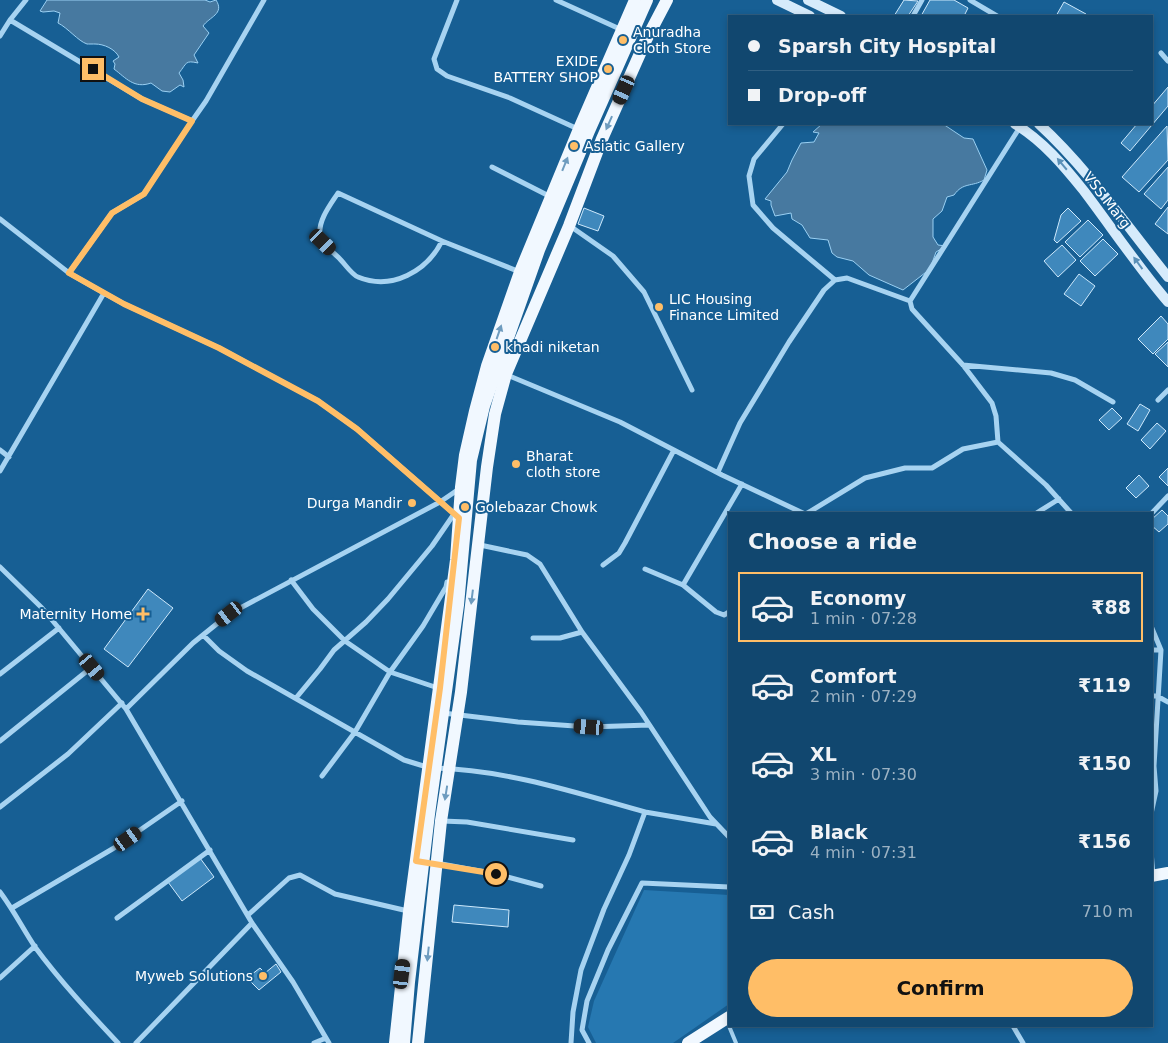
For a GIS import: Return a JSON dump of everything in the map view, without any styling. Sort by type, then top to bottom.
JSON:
[{"type":"main road","points":[[394,1043],[421,818],[456,560],[457,516],[465,455],[470,433],[487,366],[520,272],[635,0]]},
{"type":"main road","points":[[404,1043],[409,982],[429,814],[458,605],[472,460],[478,429],[484,406],[540,250],[589,131],[647,0]]},
{"type":"main road","points":[[418,1043],[441,821],[461,692],[479,545],[484,470],[492,438],[495,414],[506,374],[569,226],[602,139],[646,40],[667,0]]},
{"type":"main road","points":[[777,0],[808,15]]},
{"type":"main road","points":[[808,0],[839,15]]},
{"type":"main road","name":"VSS Marg","points":[[1018,125],[1049,149],[1116,232],[1154,286],[1168,302]]},
{"type":"main road","points":[[1040,125],[1059,142],[1082,168],[1132,234],[1168,277]]},
{"type":"main road","points":[[1153,876],[1168,873]]},
{"type":"main road","points":[[688,1043],[728,1022]]},
{"type":"street","points":[[0,36],[26,0]]},
{"type":"street","points":[[69,273],[112,213],[144,194],[206,101],[264,0]]},
{"type":"street","points":[[457,0],[434,58],[437,69],[447,76],[510,98],[579,129]]},
{"type":"street","points":[[556,0],[622,31]]},
{"type":"street","points":[[914,15],[922,0]]},
{"type":"street","points":[[970,0],[995,15]]},
{"type":"street","points":[[10,20],[142,99],[192,121]]},
{"type":"street","points":[[1162,53],[1168,61]]},
{"type":"street","points":[[782,125],[754,159],[750,176],[753,206],[774,228],[835,280]]},
{"type":"street","points":[[1018,125],[910,301],[912,309],[963,365],[992,403],[996,416],[998,442],[1046,485],[1070,512]]},
{"type":"street","points":[[492,167],[551,198]]},
{"type":"street","points":[[442,241],[436,253],[424,265],[401,279],[382,282],[357,277],[323,242],[320,234],[321,222],[338,192],[442,241],[545,282]]},
{"type":"street","points":[[0,219],[69,273],[124,304],[219,348],[318,401],[357,429],[440,502],[479,531]]},
{"type":"street","points":[[569,226],[613,256],[644,292],[692,390]]},
{"type":"street","points":[[718,472],[740,423],[784,350],[824,290],[835,280],[847,278],[910,301]]},
{"type":"street","points":[[0,471],[104,293]]},
{"type":"street","points":[[963,365],[1051,373],[1075,380],[1113,402]]},
{"type":"street","points":[[487,366],[620,422],[800,512]]},
{"type":"street","points":[[1158,400],[1168,390]]},
{"type":"street","points":[[804,512],[865,478],[906,468],[932,468],[963,449],[998,442]]},
{"type":"street","points":[[0,450],[9,457]]},
{"type":"street","points":[[603,565],[622,548],[674,450]]},
{"type":"street","points":[[126,709],[203,635],[229,614],[440,502],[474,477]]},
{"type":"street","points":[[683,585],[742,484]]},
{"type":"street","points":[[1153,512],[1168,496]]},
{"type":"street","points":[[1038,512],[1059,500]]},
{"type":"street","points":[[296,698],[334,650],[346,641],[388,599],[457,516]]},
{"type":"street","points":[[479,545],[527,555],[534,558],[540,564],[582,632],[650,726],[710,817],[728,836]]},
{"type":"street","points":[[322,776],[354,732],[390,672],[423,626],[446,587],[450,560],[476,562]]},
{"type":"street","points":[[0,567],[60,628],[126,709],[182,801],[252,923],[292,982],[328,1041],[314,1043]]},
{"type":"street","points":[[645,569],[683,585],[716,612],[724,615],[728,613]]},
{"type":"street","points":[[291,580],[313,609],[346,641],[390,672],[428,686],[461,692]]},
{"type":"street","points":[[0,674],[60,628]]},
{"type":"street","points":[[1153,631],[1161,650],[1154,696],[1153,765],[1156,791],[1153,805]]},
{"type":"street","points":[[533,638],[560,638],[582,632]]},
{"type":"street","points":[[203,635],[219,651],[247,671],[404,760],[428,768],[480,771],[511,777],[645,812],[717,824]]},
{"type":"street","points":[[1153,650],[1161,650]]},
{"type":"street","points":[[0,741],[92,667]]},
{"type":"street","points":[[1154,696],[1168,702]]},
{"type":"street","points":[[0,807],[68,754],[122,703]]},
{"type":"street","points":[[436,713],[589,727],[650,726]]},
{"type":"street","points":[[12,908],[114,848],[182,801]]},
{"type":"street","points":[[571,1043],[573,1012],[580,970],[604,909],[629,855],[645,812]]},
{"type":"street","points":[[421,818],[467,822],[572,840]]},
{"type":"street","points":[[117,918],[210,850]]},
{"type":"street","points":[[416,861],[496,874],[542,886]]},
{"type":"street","points":[[248,916],[289,878],[300,875],[335,894],[432,918]]},
{"type":"street","points":[[589,1043],[582,1030],[587,1002],[608,950],[642,883],[728,887]]},
{"type":"street","points":[[0,892],[35,946],[72,993],[118,1043]]},
{"type":"street","points":[[136,1043],[252,923]]},
{"type":"street","points":[[0,978],[35,946]]},
{"type":"street","points":[[1014,1027],[1023,1043]]},
{"type":"lane","points":[[730,1027],[736,1043]]},
{"type":"shaded area","points":[[47,0],[205,0],[210,2],[216,0],[219,9],[203,26],[209,33],[194,55],[198,63],[187,63],[179,73],[184,87],[180,85],[170,92],[162,91],[151,83],[140,85],[126,79],[114,69],[115,64],[113,61],[119,57],[112,49],[102,45],[87,44],[80,40],[58,23],[60,13],[40,11]]},
{"type":"shaded area","points":[[821,125],[944,125],[964,138],[973,139],[987,170],[984,180],[964,186],[954,195],[947,197],[942,211],[933,219],[933,237],[938,245],[946,246],[936,252],[930,269],[903,290],[869,275],[853,261],[837,257],[832,253],[828,240],[810,238],[802,225],[792,219],[791,213],[775,216],[771,201],[765,199],[787,172],[801,143],[814,142],[819,133],[813,132]]},
{"type":"shaded area","points":[[644,890],[728,895],[728,1005],[673,1043],[596,1043],[588,1027],[594,1001]]},
{"type":"building","points":[[904,0],[918,1],[909,15],[895,15]]},
{"type":"building","points":[[930,0],[954,0],[968,8],[964,15],[922,15]]},
{"type":"building","points":[[1064,2],[1086,14],[1086,15],[1057,15]]},
{"type":"building","points":[[1168,87],[1168,106],[1153,124],[1153,105]]},
{"type":"building","points":[[1136,125],[1152,125],[1130,151],[1121,143]]},
{"type":"building","points":[[1167,126],[1168,160],[1139,192],[1122,177]]},
{"type":"building","points":[[1168,167],[1168,200],[1161,209],[1144,194]]},
{"type":"building","points":[[1168,207],[1168,234],[1155,224]]},
{"type":"building","points":[[584,208],[604,216],[598,231],[578,224]]},
{"type":"building","points":[[1068,208],[1081,221],[1057,243],[1054,240],[1061,215]]},
{"type":"building","points":[[1088,220],[1103,235],[1080,257],[1065,242]]},
{"type":"building","points":[[1103,239],[1118,254],[1095,276],[1080,261]]},
{"type":"building","points":[[1062,245],[1076,260],[1058,277],[1044,261]]},
{"type":"building","points":[[1079,274],[1095,286],[1081,306],[1064,294]]},
{"type":"building","points":[[1161,316],[1168,324],[1168,339],[1153,354],[1138,339]]},
{"type":"building","points":[[1168,342],[1168,367],[1155,354]]},
{"type":"building","points":[[1140,404],[1150,410],[1138,431],[1127,424]]},
{"type":"building","points":[[1112,408],[1122,418],[1109,430],[1099,420]]},
{"type":"building","points":[[1157,423],[1166,431],[1150,449],[1141,440]]},
{"type":"building","points":[[1168,468],[1168,486],[1159,477]]},
{"type":"building","points":[[1139,475],[1149,486],[1136,498],[1126,488]]},
{"type":"building","points":[[1162,510],[1168,516],[1168,524],[1159,532],[1153,527],[1153,518]]},
{"type":"building","points":[[148,589],[173,608],[128,667],[104,649]]},
{"type":"building","points":[[200,858],[214,877],[182,901],[168,882]]},
{"type":"building","points":[[454,905],[509,910],[508,927],[452,922]]},
{"type":"building","name":"Myweb Solutions","points":[[276,964],[281,972],[259,990],[247,978],[260,968],[265,973]]},
{"type":"place","name":"Anuradha Cloth Store","points":[[623,40]]},
{"type":"place","name":"EXIDE BATTERY SHOP","points":[[608,69]]},
{"type":"place","name":"Asiatic Gallery","points":[[574,146]]},
{"type":"place","name":"LIC Housing Finance Limited","points":[[659,307]]},
{"type":"place","name":"khadi niketan","points":[[495,347]]},
{"type":"place","name":"Bharat cloth store","points":[[516,464]]},
{"type":"place","name":"Durga Mandir","points":[[412,503]]},
{"type":"place","name":"Golebazar Chowk","points":[[465,507]]},
{"type":"place","name":"Maternity Home","points":[[143,614]]},
{"type":"place","name":"Myweb Solutions","points":[[263,976]]},
{"type":"route","points":[[93,69],[142,99],[192,121],[144,194],[112,213],[69,273],[124,304],[219,348],[318,401],[357,429],[459,518],[456,560],[440,688],[416,861],[496,874]]}]
